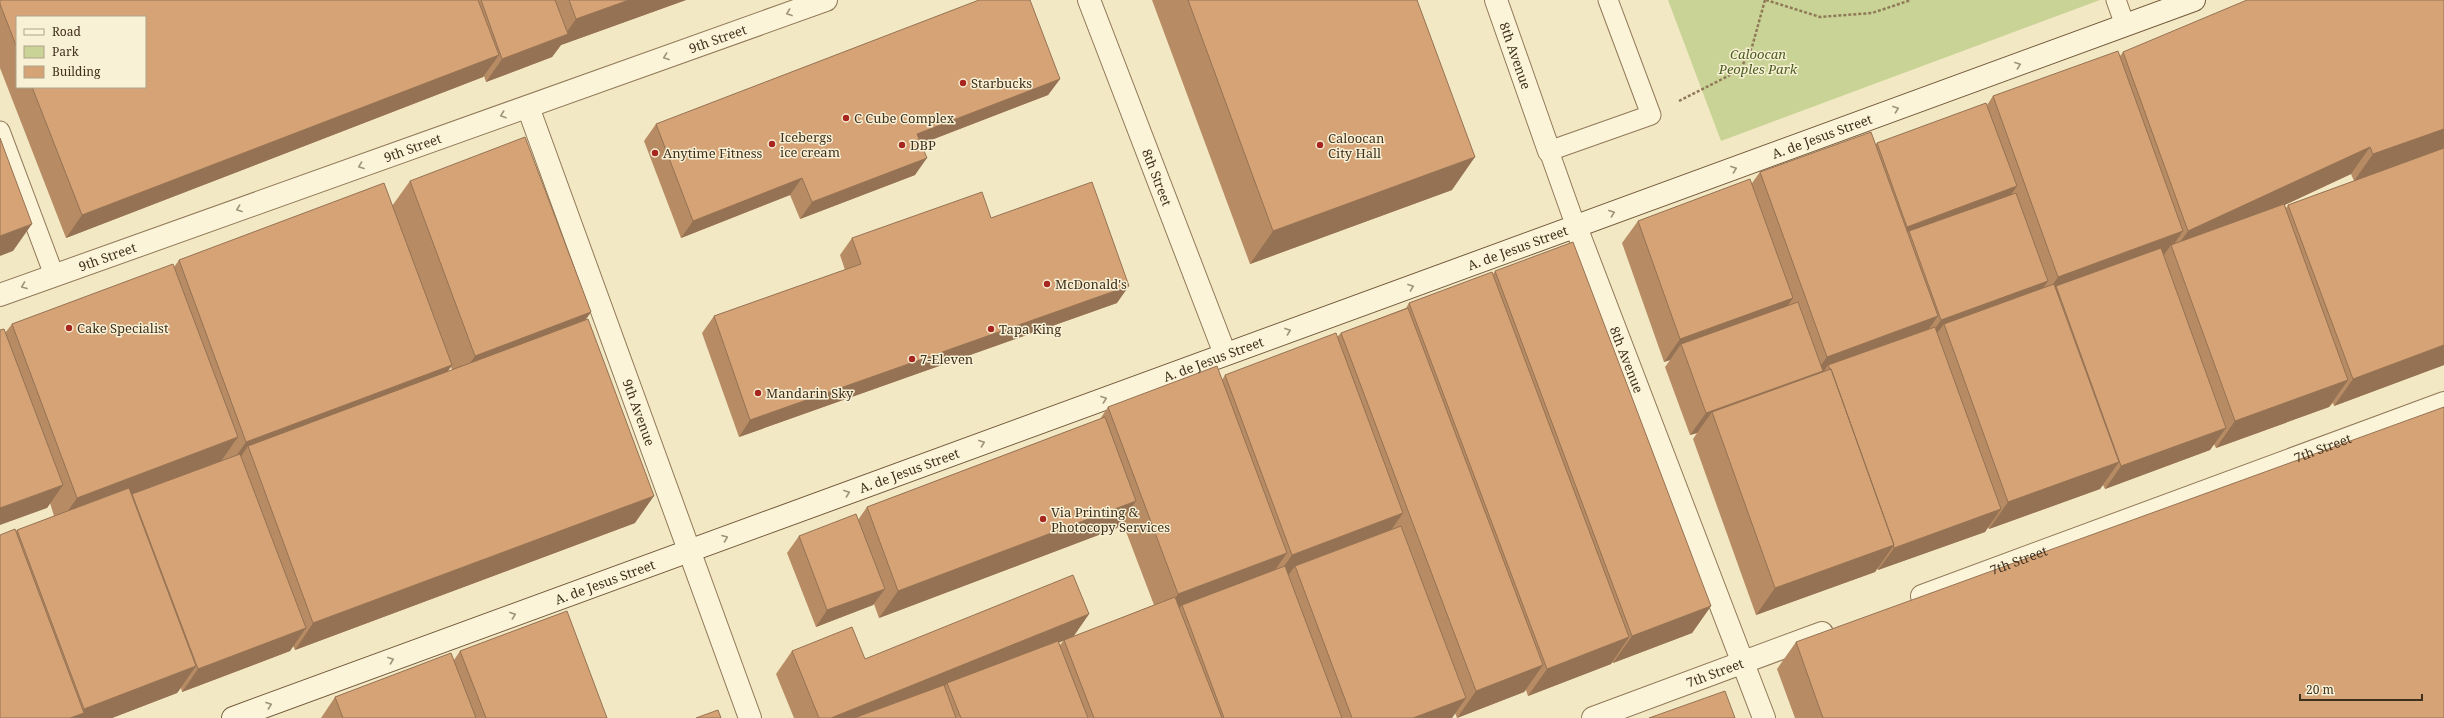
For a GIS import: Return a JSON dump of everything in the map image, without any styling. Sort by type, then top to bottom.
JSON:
[{"type":"street","name":"9th Street","points":[[0,295],[826,0]]},
{"type":"street","name":"8th Street","points":[[1089,0],[1225,354]]},
{"type":"street","name":"8th Avenue","points":[[1496,0],[1549,151]]},
{"type":"street","name":"A. de Jesus Street","points":[[233,718],[2194,0]]},
{"type":"street","name":"9th Avenue","points":[[528,107],[688,551],[750,718]]},
{"type":"street","name":"8th Avenue","points":[[1576,227],[1744,662],[1764,718]]},
{"type":"street","name":"7th Street","points":[[1900,604],[2444,403]]},
{"type":"street","name":"7th Street","points":[[1593,718],[1840,626]]},
{"type":"lane","points":[[1549,151],[1651,115],[1608,0]]},
{"type":"lane","points":[[2116,0],[2125,25]]},
{"type":"lane","points":[[0,131],[54,275]]},
{"type":"lane","name":"8th Avenue","points":[[1549,151],[1576,227]]},
{"type":"path","points":[[1651,115],[1740,70],[1752,47],[1766,0],[1820,18],[1872,13],[1911,0]]},
{"type":"green space","name":"Caloocan Peoples Park","points":[[1668,0],[2100,0],[1721,141]]},
{"type":"building","points":[[0,0],[478,0],[499,55],[82,215],[32,88],[146,88],[146,16],[16,16],[16,45],[0,4]]},
{"type":"building","points":[[481,0],[555,0],[568,34],[502,59]]},
{"type":"building","points":[[569,0],[629,0],[576,19]]},
{"type":"building","name":"C Cube Complex","points":[[979,0],[1030,0],[1060,79],[917,134],[927,158],[812,202],[802,178],[693,221],[656,124]]},
{"type":"building","name":"Caloocan City Hall","points":[[1188,0],[1417,0],[1475,157],[1273,231]]},
{"type":"building","points":[[2247,0],[2444,0],[2444,129],[2373,154],[2370,147],[2188,231],[2123,52]]},
{"type":"building","points":[[2118,51],[2183,231],[2058,277],[1993,96]]},
{"type":"building","points":[[1986,103],[2017,186],[1907,227],[1877,143]]},
{"type":"building","points":[[1871,132],[1938,316],[1827,357],[1760,172]]},
{"type":"building","points":[[525,137],[591,312],[475,356],[410,181]]},
{"type":"building","points":[[0,138],[32,224],[0,236]]},
{"type":"building","points":[[2444,148],[2444,345],[2353,379],[2288,205]]},
{"type":"building","points":[[1750,179],[1793,298],[1680,339],[1638,221]]},
{"type":"building","points":[[1092,182],[1129,286],[750,420],[714,316],[861,264],[852,238],[982,192],[991,218]]},
{"type":"building","points":[[384,183],[452,365],[246,442],[179,260]]},
{"type":"building","points":[[2016,193],[2048,281],[1941,320],[1909,231]]},
{"type":"building","points":[[2284,204],[2348,380],[2235,421],[2171,245]]},
{"type":"building","points":[[1573,242],[1711,606],[1632,636],[1495,271]]},
{"type":"building","points":[[2161,248],[2226,428],[2121,466],[2056,286]]},
{"type":"building","points":[[173,264],[238,437],[77,498],[12,324]]},
{"type":"building","points":[[1492,272],[1629,637],[1547,669],[1409,303]]},
{"type":"building","points":[[2054,284],[2119,462],[2008,502],[1944,324]]},
{"type":"building","points":[[1798,302],[1823,371],[1706,413],[1681,344]]},
{"type":"building","points":[[1408,308],[1543,665],[1476,691],[1341,333]]},
{"type":"building","points":[[588,319],[654,496],[313,623],[248,446]]},
{"type":"building","points":[[1935,327],[2001,509],[1894,548],[1831,369],[1828,365]]},
{"type":"building","points":[[4,329],[63,485],[0,508],[0,330]]},
{"type":"building","points":[[1336,333],[1403,513],[1292,555],[1225,375]]},
{"type":"building","points":[[1217,366],[1287,553],[1178,594],[1108,407]]},
{"type":"building","points":[[1831,369],[1894,545],[1775,588],[1712,412]]},
{"type":"building","points":[[2444,407],[2444,718],[1823,718],[1796,642]]},
{"type":"building","points":[[1105,417],[1136,501],[898,591],[867,507]]},
{"type":"building","points":[[240,454],[306,628],[198,669],[132,494]]},
{"type":"building","points":[[129,488],[196,666],[84,709],[17,530]]},
{"type":"building","points":[[856,514],[885,589],[827,610],[799,536]]},
{"type":"building","points":[[1401,526],[1466,698],[1413,718],[1352,718],[1295,566]]},
{"type":"building","points":[[15,529],[84,713],[70,718],[0,718],[0,535]]},
{"type":"building","points":[[1285,566],[1342,718],[1224,718],[1182,605]]},
{"type":"building","points":[[1073,575],[1089,614],[831,718],[819,718],[792,651],[852,627],[865,659]]},
{"type":"building","points":[[1175,597],[1222,718],[1094,718],[1064,640]]},
{"type":"building","points":[[567,611],[607,718],[486,718],[460,651]]},
{"type":"building","points":[[1058,641],[1088,718],[961,718],[947,683]]},
{"type":"building","points":[[451,653],[476,718],[343,718],[335,697]]},
{"type":"building","points":[[944,685],[956,718],[854,718]]},
{"type":"building","points":[[1725,691],[1735,718],[1649,718]]},
{"type":"building","points":[[718,710],[721,718],[696,718]]},
{"type":"place","name":"Starbucks","points":[[963,83]]},
{"type":"place","name":"C Cube Complex","points":[[846,118]]},
{"type":"place","name":"Icebergs ice cream","points":[[772,144]]},
{"type":"place","name":"DBP","points":[[902,145]]},
{"type":"place","name":"Caloocan City Hall","points":[[1320,145]]},
{"type":"place","name":"Anytime Fitness","points":[[655,153]]},
{"type":"place","name":"McDonald's","points":[[1047,284]]},
{"type":"place","name":"Cake Specialist","points":[[69,328]]},
{"type":"place","name":"Tapa King","points":[[991,329]]},
{"type":"place","name":"7-Eleven","points":[[912,359]]},
{"type":"place","name":"Mandarin Sky","points":[[758,393]]},
{"type":"place","name":"Via Printing & Photocopy Services","points":[[1043,519]]}]
